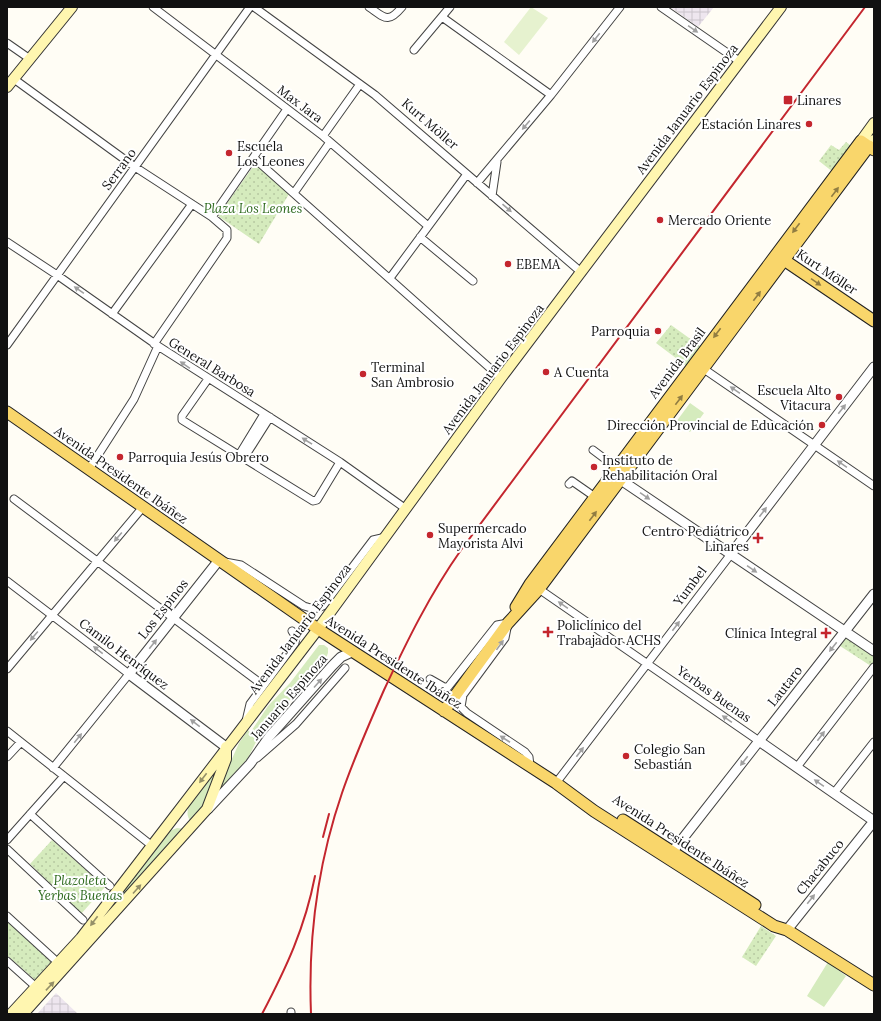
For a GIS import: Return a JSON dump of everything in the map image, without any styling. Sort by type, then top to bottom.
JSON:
[{"type":"main road","points":[[7,87],[72,7]]},
{"type":"main road","name":"Avenida Januario Espinoza","points":[[11,1014],[81,938],[226,746],[318,629],[501,378],[781,7]]},
{"type":"main road","name":"Avenida Brasil","points":[[444,711],[508,623],[539,589],[616,474],[699,366],[784,260],[869,144],[874,123]]},
{"type":"main road","name":"Avenida Brasil","points":[[699,366],[782,246],[869,144]]},
{"type":"main road","points":[[782,246],[781,254],[784,260]]},
{"type":"main road","name":"Kurt Möller","points":[[784,260],[874,321]]},
{"type":"main road","name":"Avenida Presidente Ibáñez","points":[[7,412],[352,652],[556,783],[595,803],[672,856],[778,920],[786,930],[874,985]]},
{"type":"main road","name":"Avenida Brasil","points":[[508,623],[530,584],[595,497],[616,474]]},
{"type":"main road","points":[[23,1014],[207,809],[226,759],[226,746]]},
{"type":"street","name":"Max Jara","points":[[153,7],[323,136],[428,226]]},
{"type":"street","name":"Serrano","points":[[7,345],[250,7]]},
{"type":"street","name":"Kurt Möller","points":[[254,7],[390,107],[581,272]]},
{"type":"street","points":[[369,7],[385,18],[395,16],[402,7]]},
{"type":"street","points":[[414,50],[450,7]]},
{"type":"street","points":[[477,183],[551,95],[620,7]]},
{"type":"street","points":[[661,7],[740,61]]},
{"type":"street","points":[[442,17],[551,95]]},
{"type":"street","points":[[7,43],[30,58]]},
{"type":"street","points":[[14,79],[135,166],[212,217],[225,227],[228,233],[156,345],[134,399],[89,469]]},
{"type":"street","points":[[323,136],[360,84]]},
{"type":"street","points":[[212,217],[287,109]]},
{"type":"street","points":[[294,193],[330,142]]},
{"type":"street","points":[[254,158],[501,378]]},
{"type":"street","points":[[492,196],[495,168],[498,158]]},
{"type":"street","points":[[390,278],[466,174]]},
{"type":"street","points":[[112,314],[192,204]]},
{"type":"street","points":[[420,237],[473,281]]},
{"type":"street","name":"General Barbosa","points":[[7,242],[57,275],[156,345],[340,462],[406,509]]},
{"type":"street","points":[[699,366],[874,486]]},
{"type":"street","name":"Yumbel","points":[[556,783],[874,367]]},
{"type":"street","points":[[208,379],[182,416],[182,420],[315,501],[340,462]]},
{"type":"street","points":[[242,457],[267,416]]},
{"type":"street","points":[[593,450],[616,474],[874,651]]},
{"type":"street","points":[[569,484],[572,481],[595,497]]},
{"type":"street","points":[[14,499],[263,685]]},
{"type":"street","points":[[7,669],[143,507]]},
{"type":"street","name":"Avenida Presidente Ibáñez","points":[[219,560],[241,564],[304,606],[314,609],[323,606],[372,540],[386,537]]},
{"type":"street","name":"Los Espinos","points":[[53,768],[219,560]]},
{"type":"street","name":"Camilo Henríquez","points":[[7,581],[226,746]]},
{"type":"street","name":"Yerbas Buenas","points":[[539,589],[874,821]]},
{"type":"street","name":"Lautaro","points":[[672,856],[759,741],[874,594]]},
{"type":"street","points":[[430,679],[444,688],[448,688],[497,625],[508,623],[505,638],[463,695],[461,707],[466,713],[525,752],[529,757],[530,766]]},
{"type":"street","name":"Januario Espinoza","points":[[246,721],[250,704],[295,644],[296,637],[292,631]]},
{"type":"street","name":"Januario Espinoza","points":[[250,764],[269,737],[332,666],[341,657],[352,652]]},
{"type":"street","points":[[797,767],[874,667]]},
{"type":"street","name":"Januario Espinoza","points":[[207,809],[250,764],[296,724],[345,668]]},
{"type":"street","points":[[7,731],[151,845]]},
{"type":"street","points":[[7,757],[21,742]]},
{"type":"street","points":[[834,793],[874,742]]},
{"type":"street","points":[[7,840],[64,776]]},
{"type":"street","points":[[30,814],[110,886]]},
{"type":"street","name":"Chacabuco","points":[[786,930],[874,821]]},
{"type":"street","points":[[7,848],[83,920]]},
{"type":"street","points":[[7,916],[54,958]]},
{"type":"street","points":[[7,960],[36,987]]},
{"type":"shaded area","points":[[670,7],[714,7],[698,27]]},
{"type":"shaded area","points":[[56,993],[78,1014],[37,1014]]},
{"type":"green space","points":[[531,7],[548,18],[519,55],[504,42]]},
{"type":"green space","points":[[846,142],[853,147],[833,172],[819,161],[831,145],[839,150]]},
{"type":"green space","name":"Plaza Los Leones","points":[[255,164],[289,194],[259,244],[218,216]]},
{"type":"green space","points":[[671,325],[703,348],[689,368],[656,343]]},
{"type":"green space","points":[[690,403],[704,413],[690,432],[676,422]]},
{"type":"green space","points":[[845,633],[874,653],[874,668],[837,644]]},
{"type":"green space","points":[[319,645],[324,645],[328,648],[326,658],[259,736],[252,730],[268,706],[290,683]]},
{"type":"green space","points":[[248,730],[257,740],[248,758],[216,795],[239,743]]},
{"type":"green space","points":[[225,755],[207,799],[191,822],[188,817],[188,808],[190,803]]},
{"type":"green space","points":[[177,828],[185,829],[94,932],[97,924],[167,832]]},
{"type":"green space","name":"Plazoleta Yerbas Buenas","points":[[52,840],[105,887],[81,914],[30,864]]},
{"type":"green space","points":[[7,921],[52,961],[35,980],[7,955]]},
{"type":"green space","points":[[761,926],[776,936],[756,966],[742,957]]},
{"type":"green space","points":[[828,962],[846,976],[824,1007],[807,996]]},
{"type":"railway","points":[[311,1014],[311,958],[316,902],[334,820],[342,793],[384,690],[429,601],[461,550],[865,7]]},
{"type":"railway","points":[[323,837],[329,814]]},
{"type":"railway","points":[[262,1014],[294,947],[306,913],[315,876]]},
{"type":"place","name":"Linares","points":[[788,100]]},
{"type":"place","name":"Estación Linares","points":[[809,124]]},
{"type":"place","name":"Escuela Los Leones","points":[[229,153]]},
{"type":"place","name":"Mercado Oriente","points":[[660,220]]},
{"type":"place","name":"EBEMA","points":[[508,264]]},
{"type":"place","name":"Parroquia","points":[[658,331]]},
{"type":"place","name":"A Cuenta","points":[[546,372]]},
{"type":"place","name":"Terminal San Ambrosio","points":[[363,374]]},
{"type":"place","name":"Escuela Alto Vitacura","points":[[839,397]]},
{"type":"place","name":"Dirección Provincial de Educación","points":[[822,425]]},
{"type":"place","name":"Parroquia Jesús Obrero","points":[[120,457]]},
{"type":"place","name":"Instituto de Rehabilitación Oral","points":[[594,467]]},
{"type":"place","name":"Supermercado Mayorista Alvi","points":[[430,535]]},
{"type":"place","name":"Centro Pediátrico Linares","points":[[758,538]]},
{"type":"place","name":"Policlínico del Trabajador ACHS","points":[[548,632]]},
{"type":"place","name":"Clínica Integral","points":[[826,633]]},
{"type":"place","name":"Colegio San Sebastián","points":[[626,756]]}]
